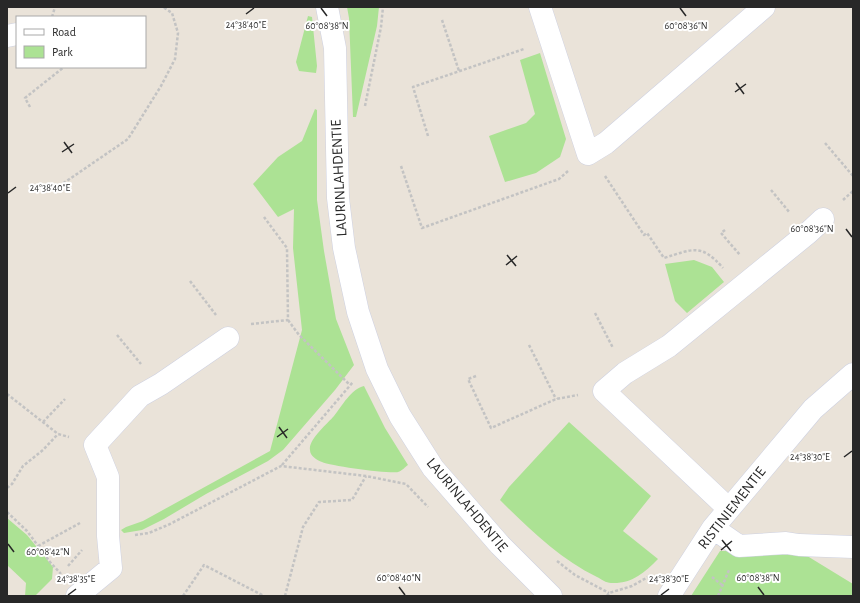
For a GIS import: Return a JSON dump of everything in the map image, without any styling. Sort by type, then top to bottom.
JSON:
[{"type":"street","name":"LAURINLAHDENTIE","points":[[327,7],[335,48],[338,198],[344,248],[358,312],[377,369],[400,416],[433,468],[500,545],[553,596]]},
{"type":"street","points":[[540,7],[588,154],[606,144],[764,7]]},
{"type":"street","points":[[729,509],[604,390],[626,373],[669,346],[808,233],[823,219]]},
{"type":"street","points":[[77,596],[111,568],[108,536],[108,477],[94,445],[140,396],[161,384],[228,338]]},
{"type":"street","name":"RISTINIEMENTIE","points":[[669,596],[713,528],[813,409],[853,374]]},
{"type":"street","points":[[713,528],[739,546],[786,543],[799,545],[853,547]]},
{"type":"path","points":[[55,189],[128,139],[161,86],[175,59],[178,32],[172,13],[163,7]]},
{"type":"path","points":[[364,111],[381,27],[383,7]]},
{"type":"path","points":[[442,20],[459,71]]},
{"type":"path","points":[[428,136],[413,87],[551,39]]},
{"type":"path","points":[[30,107],[25,98],[63,68]]},
{"type":"path","points":[[825,143],[853,176]]},
{"type":"path","points":[[401,166],[422,228],[559,178],[588,154]]},
{"type":"path","points":[[610,183],[644,235],[647,233],[664,258],[696,249],[712,256],[749,281]]},
{"type":"path","points":[[264,217],[287,248],[288,320],[299,335],[350,385]]},
{"type":"path","points":[[725,230],[721,233],[749,281]]},
{"type":"path","points":[[190,282],[207,303]]},
{"type":"path","points":[[595,314],[626,373]]},
{"type":"path","points":[[245,325],[288,320]]},
{"type":"path","points":[[116,335],[138,361]]},
{"type":"path","points":[[530,345],[556,399]]},
{"type":"path","points":[[58,580],[61,574],[83,549],[97,539],[108,536],[149,533],[170,524],[281,466],[350,385],[357,378],[377,369]]},
{"type":"path","points":[[476,376],[468,379],[491,428],[556,399],[604,390]]},
{"type":"path","points":[[7,394],[58,434],[75,439]]},
{"type":"path","points":[[43,422],[65,399]]},
{"type":"path","points":[[7,488],[12,484],[23,466],[43,450],[58,434]]},
{"type":"path","points":[[281,466],[366,476],[406,484],[433,512]]},
{"type":"path","points":[[285,596],[303,527],[319,502],[352,500],[366,476]]},
{"type":"path","points":[[38,546],[108,507]]},
{"type":"path","points":[[7,512],[27,531],[61,574]]},
{"type":"path","points":[[551,556],[575,575],[608,594],[632,586],[651,575]]},
{"type":"path","points":[[183,596],[204,565],[264,596]]},
{"type":"path","points":[[718,596],[722,585]]},
{"type":"green space","points":[[347,7],[379,7],[377,26],[356,117],[353,117],[349,18]]},
{"type":"green space","points":[[308,16],[312,17],[317,66],[316,73],[299,71],[296,62]]},
{"type":"green space","points":[[540,53],[566,139],[560,157],[536,173],[505,182],[489,136],[526,123],[535,114],[520,60]]},
{"type":"green space","points":[[315,109],[317,110],[317,200],[324,251],[336,319],[354,365],[335,390],[283,450],[268,461],[142,530],[124,533],[121,530],[126,527],[143,521],[270,451],[302,330],[293,248],[294,209],[278,217],[253,184],[278,157],[302,141]]},
{"type":"green space","points":[[694,260],[712,267],[724,282],[687,313],[675,301],[665,264]]},
{"type":"green space","points":[[364,386],[385,428],[408,465],[398,472],[373,471],[327,464],[316,459],[310,452],[312,441],[319,432],[351,394]]},
{"type":"green space","points":[[569,422],[651,496],[623,531],[658,559],[643,573],[631,580],[618,583],[609,583],[583,570],[546,543],[500,500],[509,487]]},
{"type":"green space","points":[[7,518],[27,535],[53,567],[52,579],[35,596],[25,596],[26,583],[7,565]]},
{"type":"green space","points":[[786,543],[853,584],[853,596],[691,596],[720,551],[735,551]]}]
